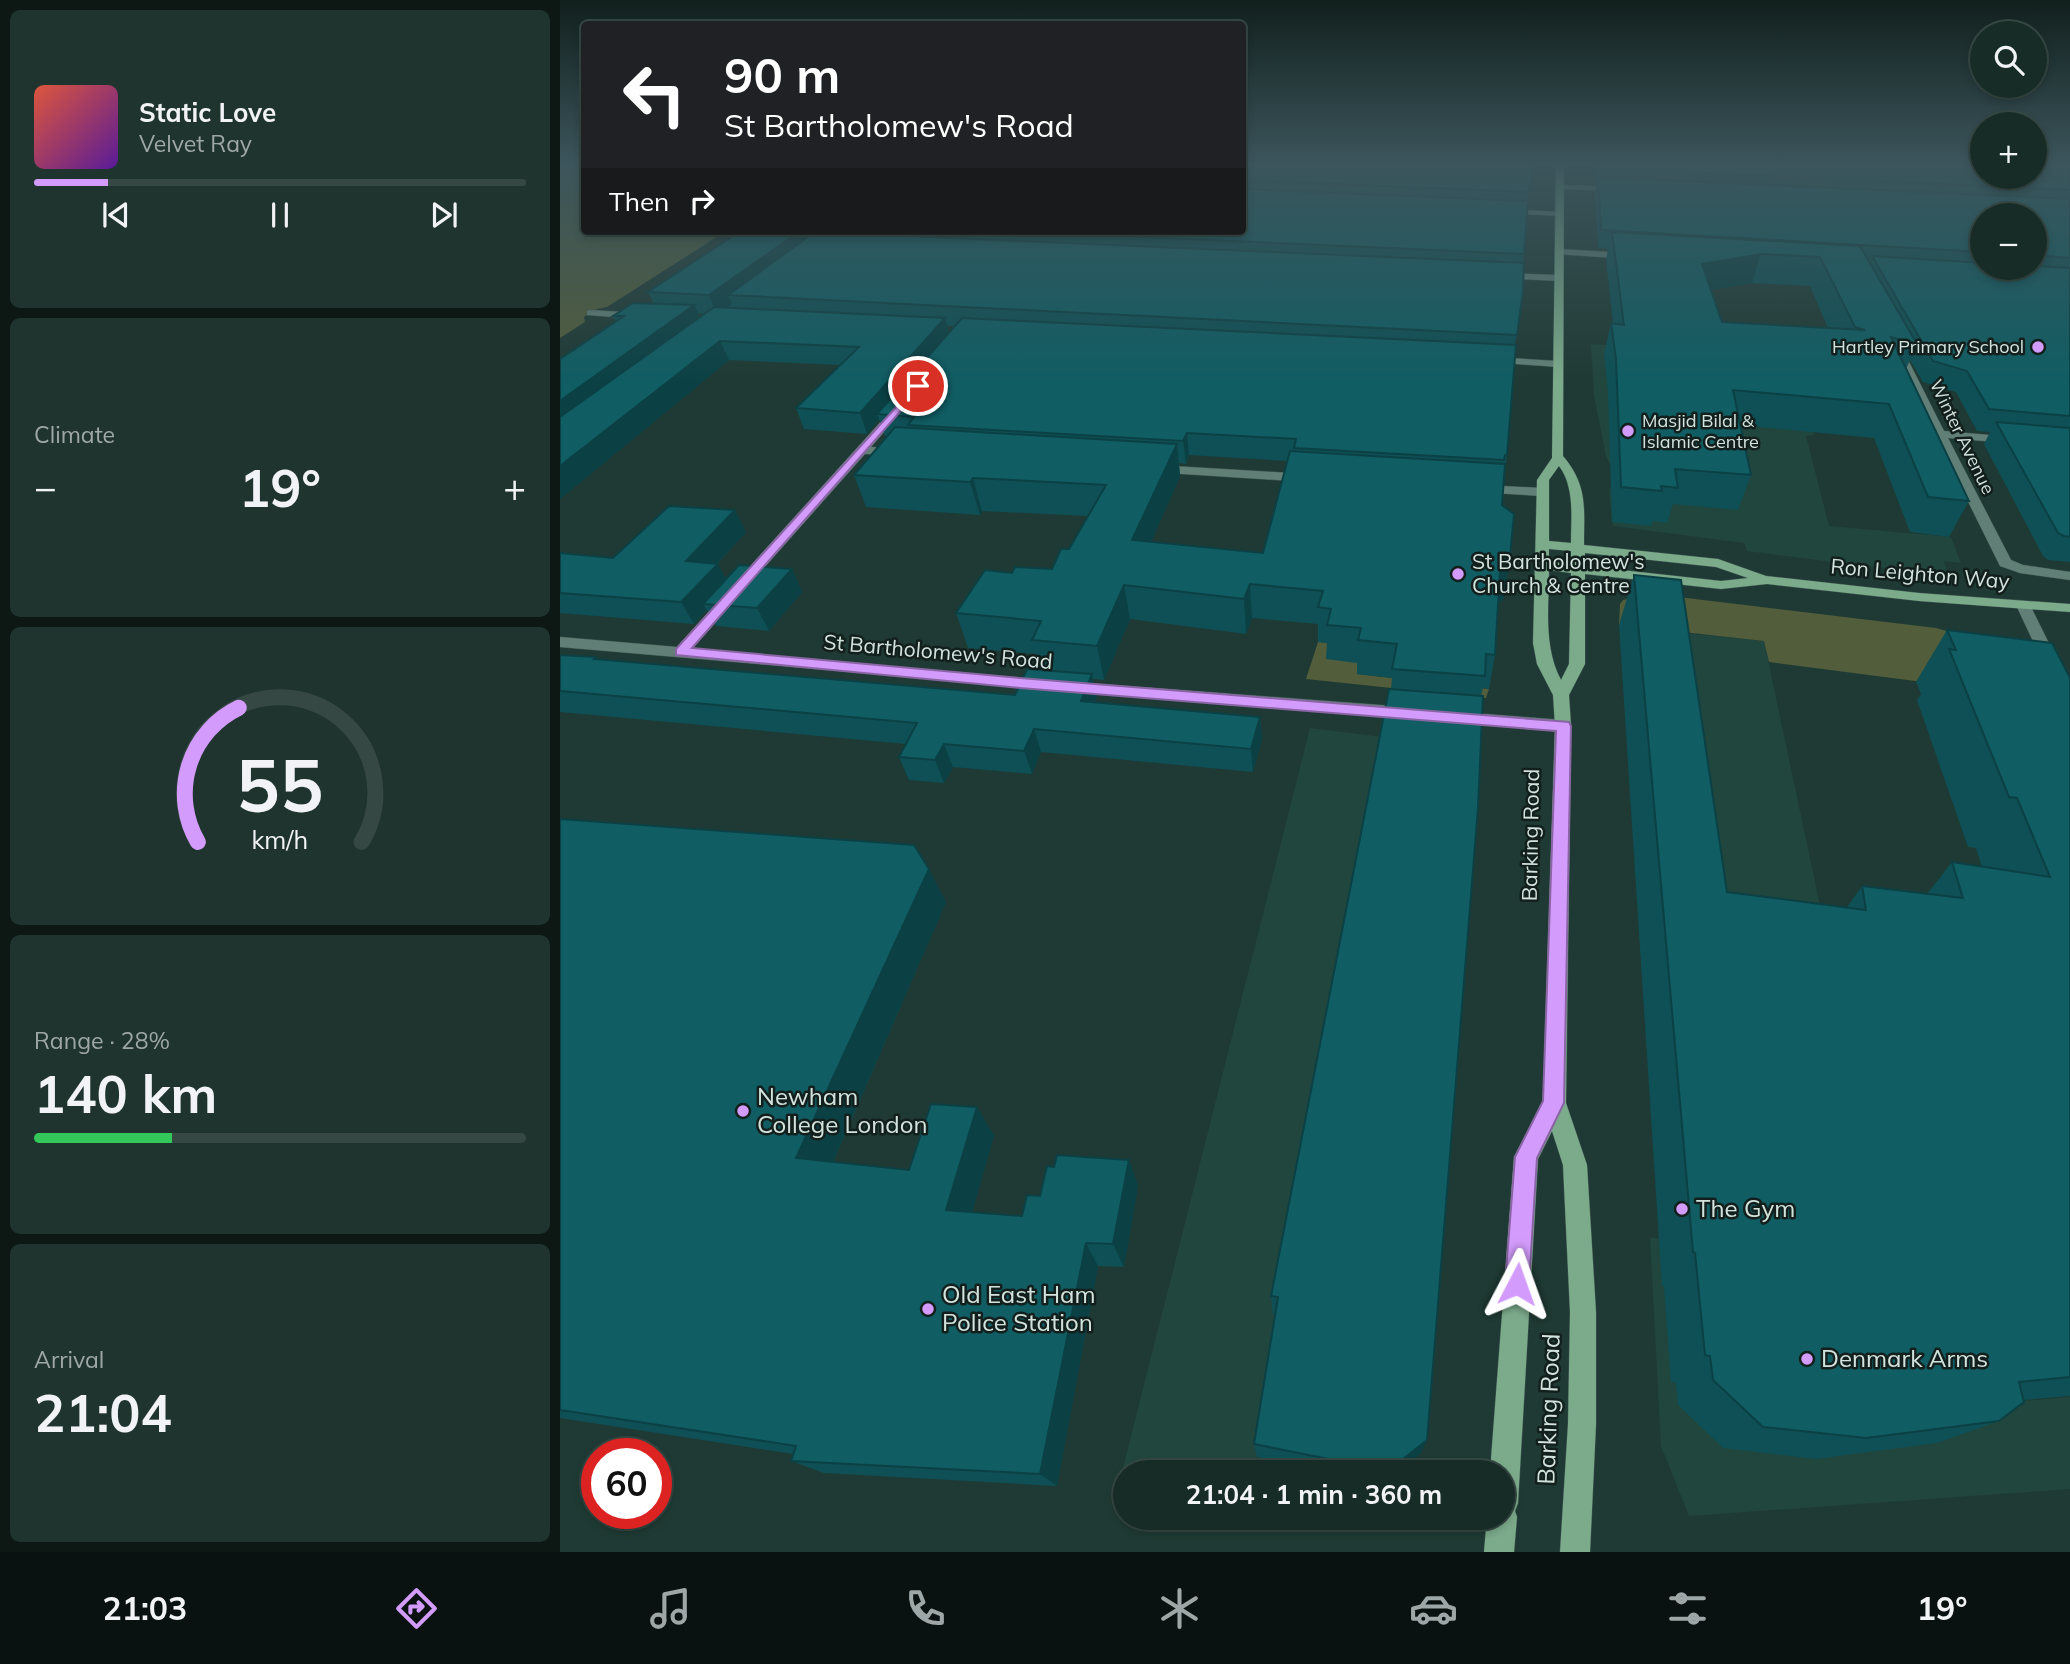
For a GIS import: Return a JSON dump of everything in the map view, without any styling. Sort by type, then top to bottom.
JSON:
[{"type":"main road","name":"Barking Road","points":[[1559,237],[1558,459],[1543,480],[1541,643],[1545,664],[1561,695],[1563,726],[1554,1103],[1574,1165],[1583,1312],[1582,1424],[1575,1552]]},
{"type":"main road","name":"Barking Road","points":[[1558,459],[1572,475],[1577,503],[1578,569],[1577,664],[1561,695]]},
{"type":"main road","name":"Ron Leighton Way","points":[[1541,544],[1718,563],[1766,580]]},
{"type":"main road","name":"Ron Leighton Way","points":[[1541,565],[1721,585],[1766,580],[1919,597],[2070,608]]},
{"type":"main road","name":"Barking Road","points":[[1506,1460],[1526,1157],[1554,1103]]},
{"type":"main road","points":[[1499,1552],[1501,1530]]},
{"type":"street","points":[[1559,252],[1635,256]]},
{"type":"street","points":[[1490,275],[1559,278]]},
{"type":"street","points":[[590,313],[654,317]]},
{"type":"street","name":"Winter Avenue","points":[[1894,341],[2005,563],[2020,569],[2070,576]]},
{"type":"street","points":[[1479,360],[1558,364]]},
{"type":"street","points":[[681,652],[909,397]]},
{"type":"street","points":[[1942,434],[2019,440]]},
{"type":"street","points":[[863,450],[910,453]]},
{"type":"street","points":[[1139,467],[1324,480]]},
{"type":"street","points":[[1470,489],[1542,492]]},
{"type":"street","points":[[2023,605],[2070,703]]},
{"type":"street","name":"St Bartholomew's Road","points":[[560,642],[1020,683],[1563,726]]},
{"type":"shaded area","points":[[560,237],[716,237],[607,307],[597,309],[584,317],[585,322],[560,338]]},
{"type":"shaded area","points":[[1591,344],[1764,355],[1806,414],[1814,435],[1806,436],[1829,526],[1951,537],[1961,563],[1944,561],[1948,574],[1856,565],[1747,551],[1744,543],[1614,526],[1609,488],[1615,488],[1594,395]]},
{"type":"shaded area","points":[[1643,595],[1662,595],[1936,628],[1969,637],[2031,696],[1769,662],[1764,641],[1619,625],[1620,604],[1623,600]]},
{"type":"shaded area","points":[[1664,631],[1764,641],[1826,934],[1640,933]]},
{"type":"shaded area","points":[[1318,642],[1331,643],[1359,663],[1357,674],[1489,689],[1486,698],[1306,679]]},
{"type":"shaded area","points":[[1310,728],[1383,737],[1428,1355],[1421,1453],[1412,1460],[1273,1460],[1258,1457],[1257,1460],[1125,1460]]},
{"type":"shaded area","points":[[1650,1237],[1927,1291],[1977,1405],[2070,1397],[2070,1489],[1689,1516],[1661,1446]]},
{"type":"building","points":[[731,237],[791,237],[709,295],[648,292]]},
{"type":"building","points":[[808,237],[939,237],[1524,263],[1517,335],[728,295]]},
{"type":"building","points":[[1149,237],[1525,237],[1524,254]]},
{"type":"building","points":[[1613,237],[1708,237],[1860,246],[1917,344],[1891,337],[1969,501],[1928,497],[1889,404],[1733,390],[1751,475],[1675,469],[1678,488],[1661,486],[1662,491],[1621,487],[1616,359],[1611,323],[1624,325]],"holes":[[[1761,254],[1820,257],[1855,327],[1865,330],[1722,322],[1702,264]]]},
{"type":"building","points":[[1730,237],[1970,237],[1970,251]]},
{"type":"building","points":[[2047,237],[2070,237],[2070,258],[2047,256]]},
{"type":"building","points":[[1872,256],[1970,262],[1970,280],[2047,280],[2047,267],[2070,268],[2070,416],[1989,409],[1967,371],[1933,361]]},
{"type":"building","points":[[633,303],[694,305],[560,401],[560,359],[624,316],[613,316]]},
{"type":"building","points":[[714,307],[945,318],[860,413],[796,408],[859,347],[720,341],[560,466],[560,417]]},
{"type":"building","points":[[962,318],[1516,345],[1507,455],[1504,460],[1294,448],[1296,439],[1187,433],[1183,441],[908,425],[914,417],[877,414]]},
{"type":"building","points":[[1996,422],[2070,428],[2070,537],[2058,533]]},
{"type":"building","points":[[895,427],[1177,444],[1132,540],[1263,553],[1290,451],[1505,464],[1502,505],[1514,514],[1509,567],[1500,570],[1495,655],[1486,654],[1485,676],[1392,669],[1397,644],[1358,640],[1361,628],[1327,625],[1331,609],[1318,607],[1323,591],[1250,584],[1244,599],[1124,585],[1097,646],[1032,640],[1041,621],[956,613],[985,570],[1012,573],[1015,567],[1052,569],[1061,549],[1069,549],[1106,485],[973,478],[970,482],[854,475]]},
{"type":"building","points":[[669,506],[735,510],[686,561],[718,564],[681,602],[560,593],[560,553],[613,558]]},
{"type":"building","points":[[739,565],[792,569],[757,608],[703,604]]},
{"type":"building","points":[[1634,575],[1681,580],[1727,892],[1866,910],[1862,886],[1963,898],[1952,862],[2050,877],[2017,798],[2009,797],[1949,649],[1956,650],[1947,630],[2052,643],[2070,678],[2070,1377],[2019,1382],[2024,1402],[1999,1421],[1866,1438],[1763,1427],[1713,1380],[1710,1356],[1705,1355],[1693,1252]]},
{"type":"building","points":[[560,655],[1015,695],[1027,669],[1092,674],[1081,701],[1260,717],[1251,749],[1034,729],[1024,751],[944,744],[935,760],[899,757],[917,723],[560,691]]},
{"type":"building","points":[[1389,689],[1483,696],[1478,808],[1427,1440],[1402,1460],[1333,1460],[1254,1444],[1278,1297],[1271,1296]]},
{"type":"building","name":"Newham College London","points":[[560,819],[914,845],[929,869],[796,1158],[909,1170],[931,1104],[977,1107],[946,1210],[1022,1216],[1027,1195],[1040,1196],[1047,1166],[1054,1167],[1057,1155],[1129,1160],[1113,1244],[1086,1243],[1040,1474],[791,1461],[796,1446],[560,1410]]},
{"type":"place","name":"Hartley Primary School","points":[[2038,347]]},
{"type":"place","name":"Masjid Bilal & Islamic Centre","points":[[1628,431]]},
{"type":"place","name":"St Bartholomew's Church & Centre","points":[[1458,574]]},
{"type":"place","name":"Newham College London","points":[[743,1111]]},
{"type":"place","name":"The Gym","points":[[1682,1209]]},
{"type":"place","name":"Old East Ham Police Station","points":[[928,1309]]},
{"type":"place","name":"Denmark Arms","points":[[1807,1359]]},
{"type":"route","points":[[918,386],[681,652],[1020,683],[1563,726],[1554,1103],[1526,1157],[1517,1284]]}]
